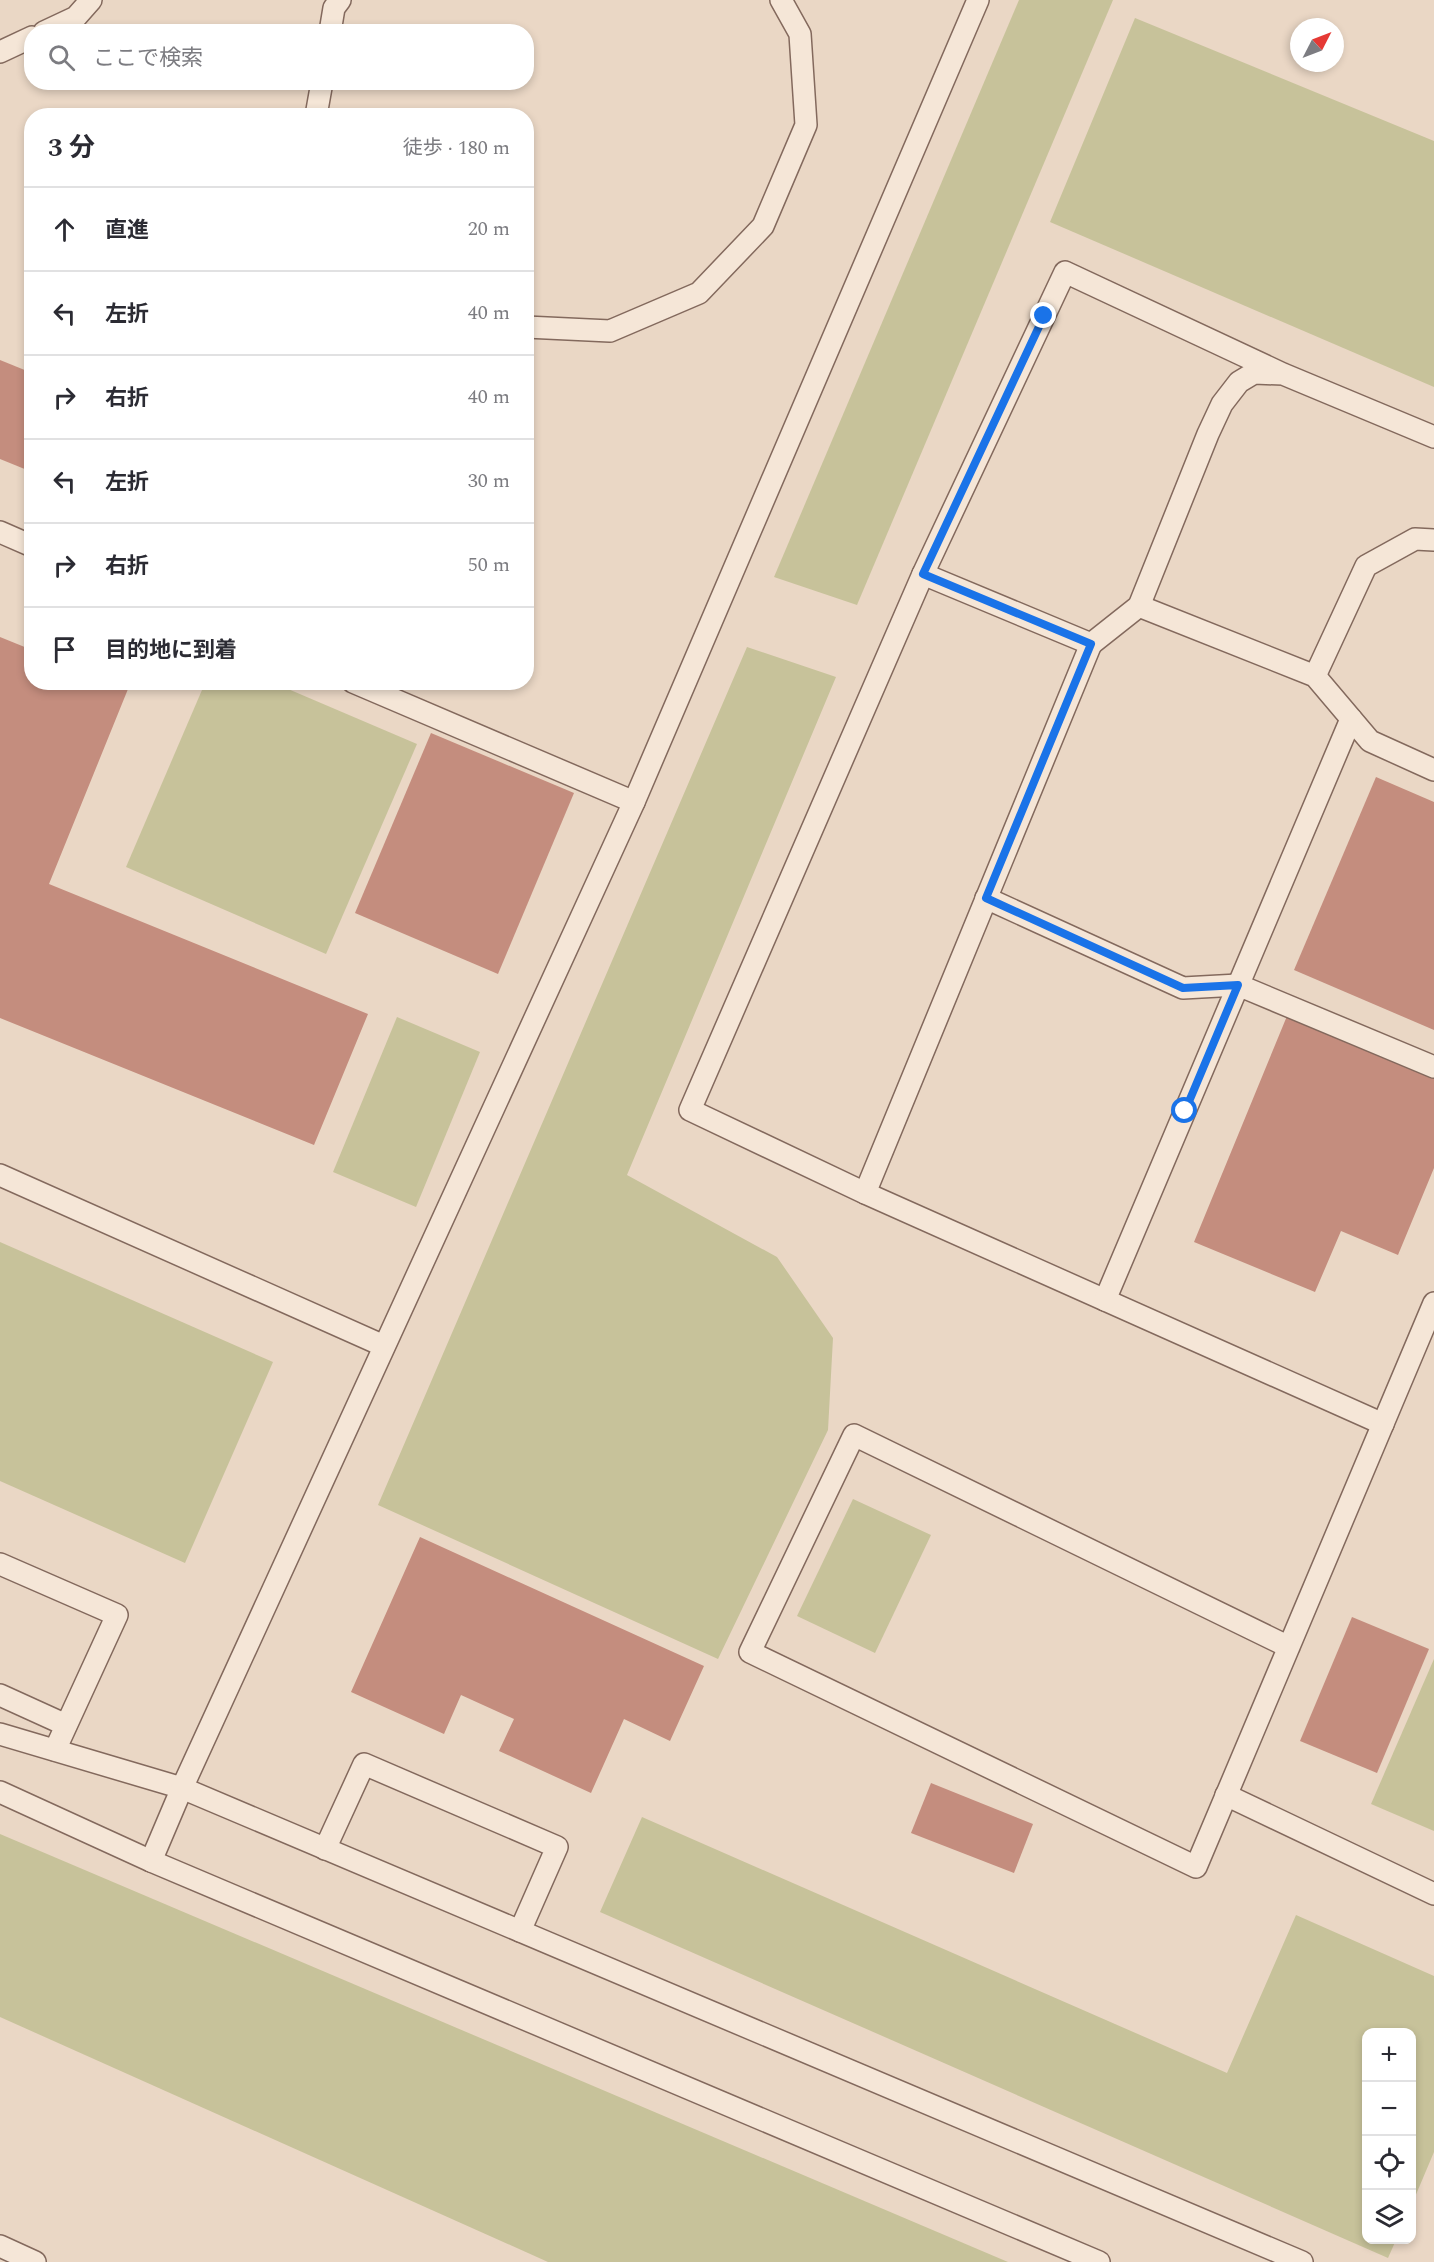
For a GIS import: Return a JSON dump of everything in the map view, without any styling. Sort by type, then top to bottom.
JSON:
[{"type":"lane","points":[[61,24],[76,17],[91,0]]},
{"type":"lane","points":[[331,24],[334,8],[340,0]]},
{"type":"lane","points":[[534,327],[610,331],[699,293],[763,226],[806,125],[800,34],[781,0]]},
{"type":"lane","points":[[151,1861],[182,1788],[634,802],[978,0]]},
{"type":"lane","points":[[0,52],[24,42]]},
{"type":"lane","points":[[317,108],[321,90]]},
{"type":"lane","points":[[1383,1424],[865,1193],[690,1110],[923,574],[1065,272],[1283,374],[1434,437]]},
{"type":"lane","points":[[865,1193],[1091,644],[1139,606],[1222,404],[1239,382],[1254,373],[1283,374]]},
{"type":"lane","points":[[0,532],[24,542]]},
{"type":"lane","points":[[1315,676],[1366,566],[1415,539],[1434,540]]},
{"type":"lane","points":[[923,574],[1091,644]]},
{"type":"lane","points":[[1139,606],[1315,676],[1370,741],[1434,770]]},
{"type":"lane","points":[[372,690],[634,802]]},
{"type":"lane","points":[[1105,1300],[1351,719]]},
{"type":"lane","points":[[986,898],[1183,988],[1238,985],[1434,1067]]},
{"type":"lane","points":[[0,1175],[384,1346]]},
{"type":"lane","points":[[1289,1647],[854,1435],[750,1652],[1196,1867],[1289,1647],[1434,1303]]},
{"type":"lane","points":[[0,1564],[117,1615],[55,1750]]},
{"type":"lane","points":[[0,1695],[66,1725]]},
{"type":"lane","points":[[0,1734],[182,1788],[1302,2262]]},
{"type":"lane","points":[[325,1849],[364,1764],[557,1847],[520,1931]]},
{"type":"lane","points":[[0,1792],[151,1861],[1099,2262]]},
{"type":"lane","points":[[1226,1796],[1434,1894]]},
{"type":"lane","points":[[0,2246],[35,2262]]},
{"type":"shaded area","points":[[1019,0],[1113,0],[857,605],[774,577]]},
{"type":"shaded area","points":[[1135,18],[1434,141],[1434,387],[1050,222]]},
{"type":"shaded area","points":[[747,647],[836,677],[627,1175],[777,1257],[833,1338],[828,1430],[718,1659],[378,1505]]},
{"type":"shaded area","points":[[202,690],[290,690],[417,744],[326,954],[126,867]]},
{"type":"shaded area","points":[[397,1017],[480,1052],[416,1207],[333,1172]]},
{"type":"shaded area","points":[[0,1242],[273,1362],[185,1563],[0,1481]]},
{"type":"shaded area","points":[[853,1499],[931,1535],[875,1653],[797,1616]]},
{"type":"shaded area","points":[[1434,1659],[1434,1831],[1371,1804]]},
{"type":"shaded area","points":[[642,1817],[1227,2073],[1296,1915],[1434,1976],[1434,2152],[1416,2195],[1416,2028],[1362,2028],[1362,2244],[1394,2244],[1388,2258],[600,1912]]},
{"type":"shaded area","points":[[0,1834],[1008,2262],[548,2262],[0,2017]]},
{"type":"building","points":[[0,360],[24,370],[24,469],[0,459]]},
{"type":"building","points":[[0,637],[24,647],[24,690],[128,690],[49,884],[368,1014],[314,1145],[0,1018]]},
{"type":"building","points":[[431,733],[574,793],[498,974],[355,913]]},
{"type":"building","points":[[1376,777],[1434,802],[1434,1030],[1294,970]]},
{"type":"building","points":[[1287,1016],[1434,1077],[1434,1168],[1398,1255],[1341,1231],[1315,1292],[1194,1242]]},
{"type":"building","points":[[420,1537],[704,1666],[670,1741],[624,1719],[591,1793],[499,1751],[514,1719],[461,1695],[444,1734],[351,1692]]},
{"type":"building","points":[[1352,1617],[1429,1649],[1377,1773],[1300,1741]]},
{"type":"building","points":[[931,1783],[1033,1824],[1014,1873],[911,1833]]},
{"type":"route","points":[[1044,316],[923,574],[1091,644],[986,898],[1183,988],[1238,985],[1185,1111]]}]
